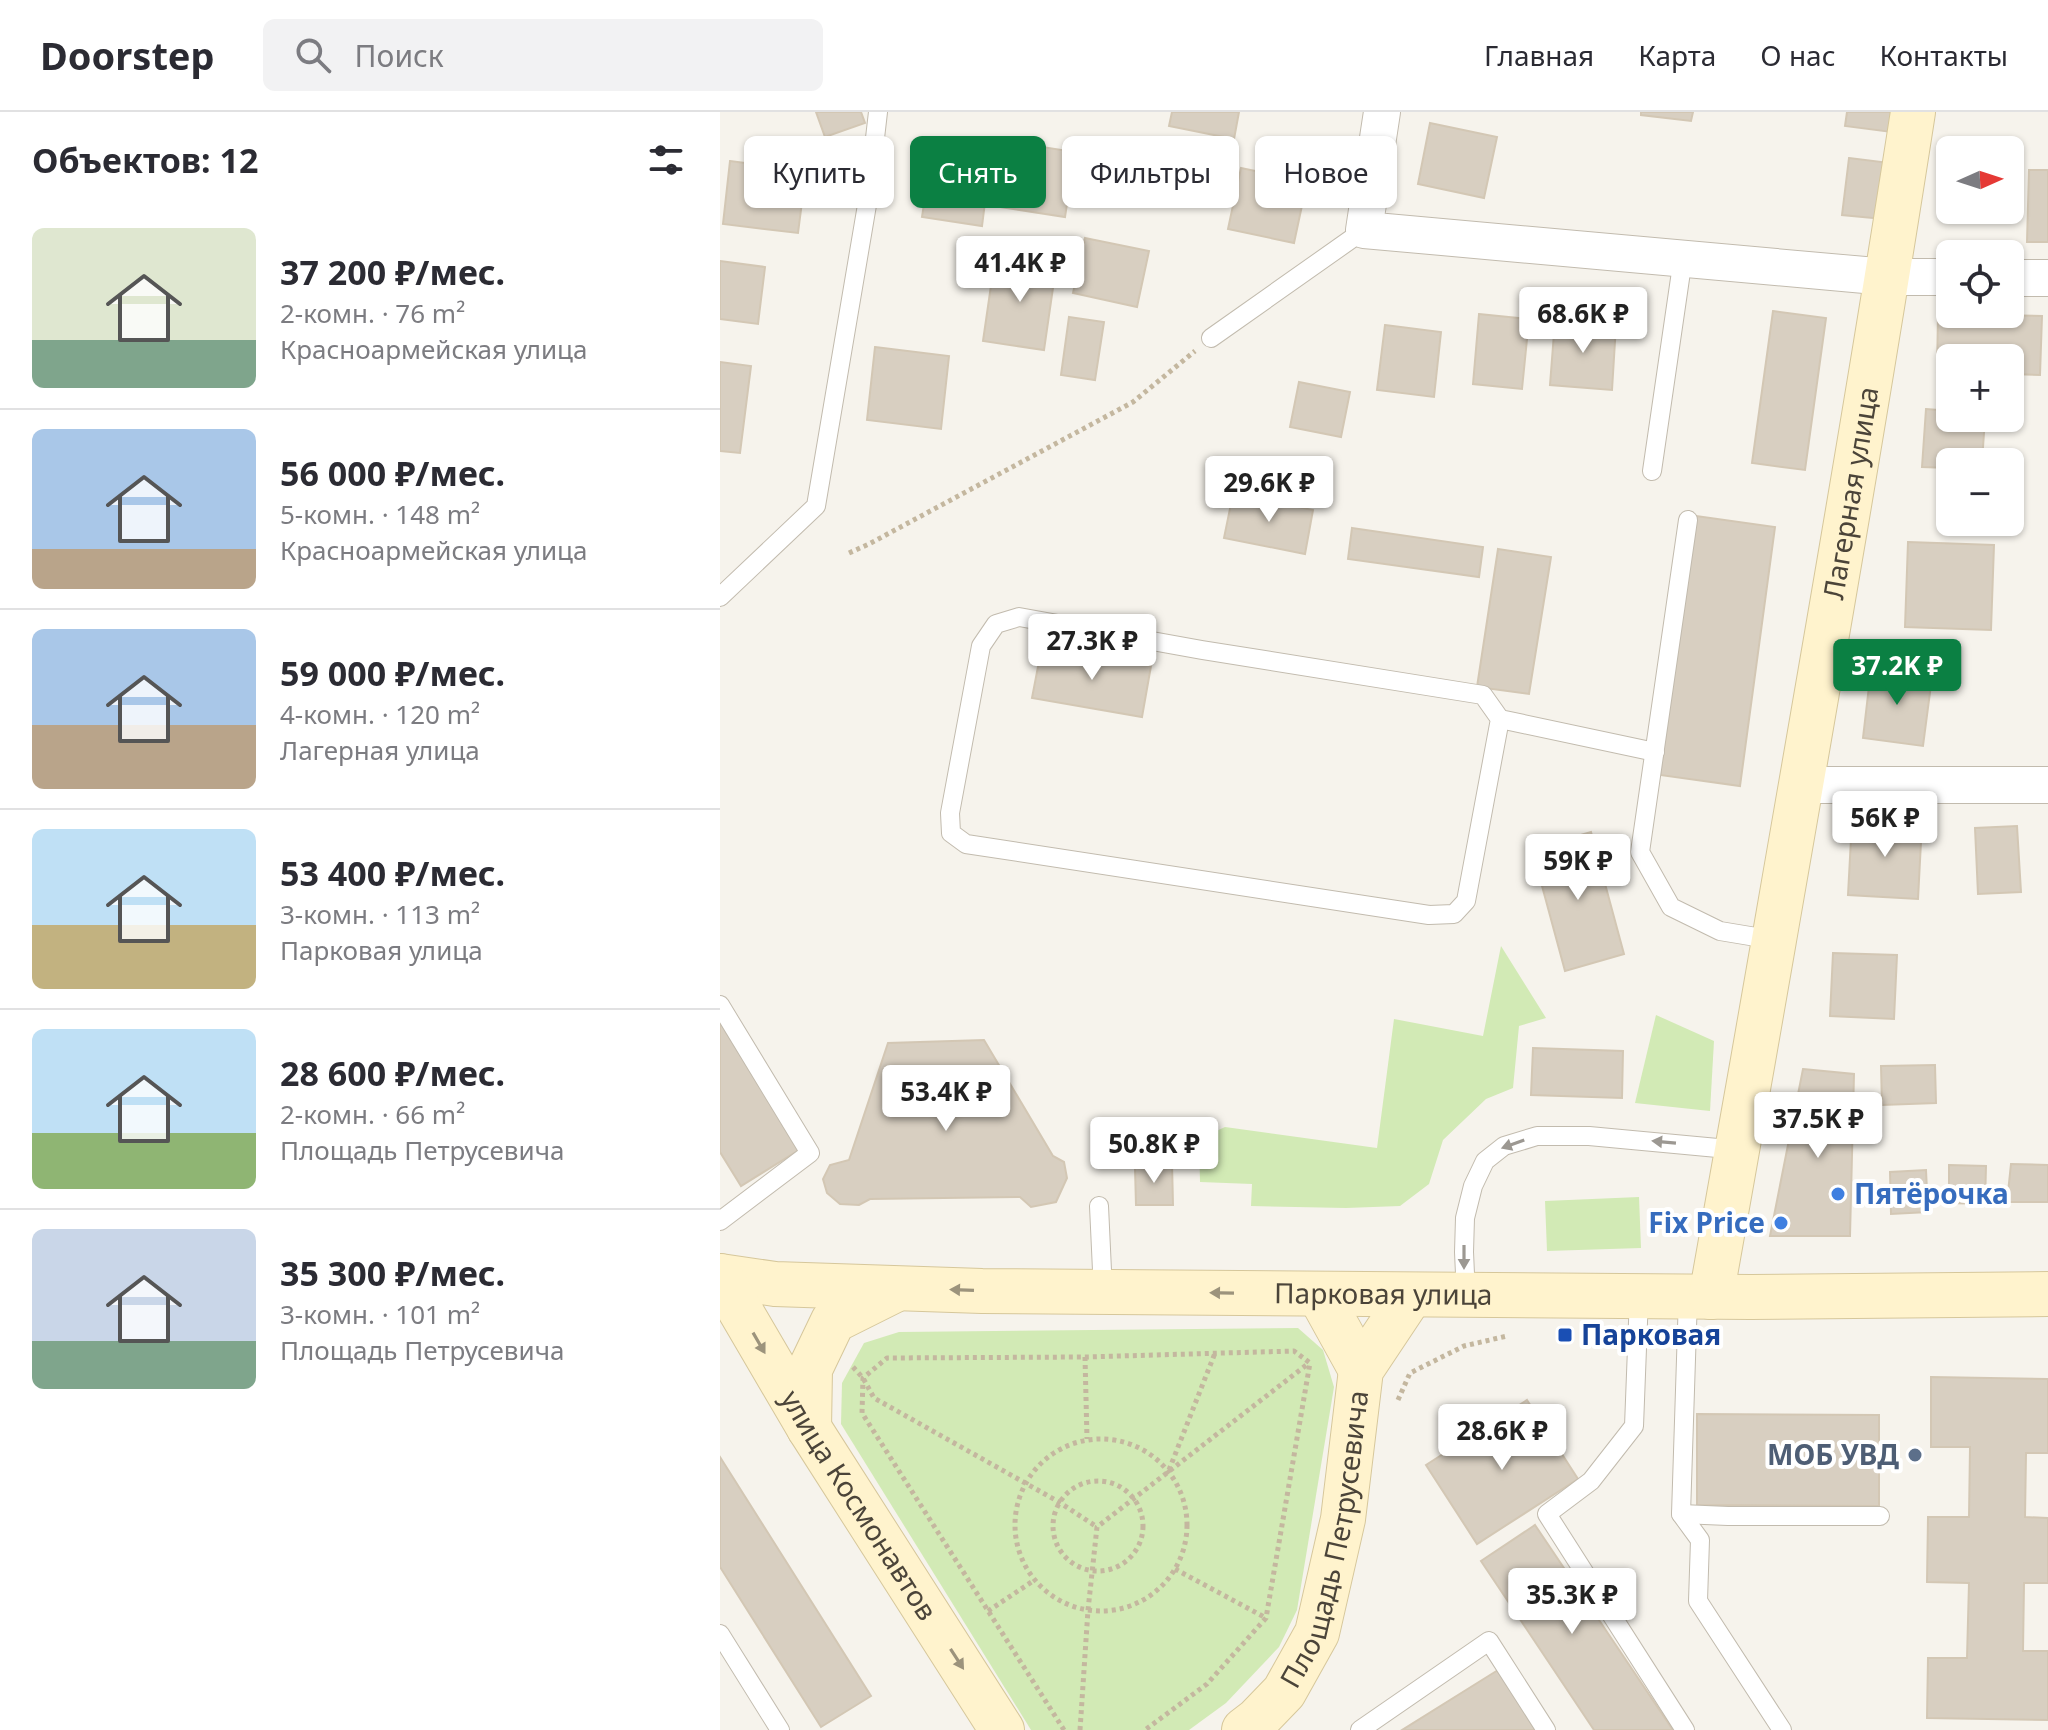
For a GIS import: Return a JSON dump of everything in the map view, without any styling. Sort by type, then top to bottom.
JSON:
[{"type":"street","points":[[1382,112],[1364,230],[1887,277],[1936,277]]},
{"type":"street","name":"Лагерная улица","points":[[1699,1297],[1739,1150],[1913,112]]},
{"type":"street","points":[[2024,278],[2048,278]]},
{"type":"street","points":[[1802,785],[2048,785]]},
{"type":"street","name":"Парковая улица","points":[[720,1276],[775,1284],[1103,1292],[1699,1297],[2048,1294]]},
{"type":"street","name":"улица Космонавтов","points":[[720,1276],[809,1428],[1002,1730]]},
{"type":"street","points":[[809,1428],[810,1369],[833,1321],[899,1288]]},
{"type":"street","points":[[1319,1294],[1361,1370]]},
{"type":"street","name":"Площадь Петрусевича","points":[[1255,1727],[1284,1692],[1317,1633],[1343,1519],[1361,1370],[1411,1295]]},
{"type":"lane","points":[[720,597],[816,506],[865,214],[878,112]]},
{"type":"lane","points":[[1211,338],[1364,230]]},
{"type":"lane","points":[[1652,471],[1683,258]]},
{"type":"lane","points":[[1688,520],[1640,852],[1671,907],[1720,931],[1774,940]]},
{"type":"lane","points":[[1500,719],[1466,901],[1454,914],[1429,915],[966,844],[951,833],[950,813],[981,646],[996,624],[1019,617],[1483,695],[1500,719],[1655,752]]},
{"type":"lane","points":[[720,1005],[810,1153],[720,1221]]},
{"type":"lane","points":[[1466,1296],[1465,1218],[1473,1186],[1485,1161],[1504,1146],[1537,1136],[1589,1136],[1739,1150]]},
{"type":"lane","points":[[1099,1206],[1103,1292]]},
{"type":"lane","points":[[1639,1296],[1634,1426],[1591,1481],[1547,1514],[1685,1730]]},
{"type":"lane","points":[[1699,1297],[1681,1514],[1700,1540],[1698,1601],[1782,1730]]},
{"type":"lane","points":[[1681,1514],[1880,1516]]},
{"type":"lane","points":[[720,1634],[780,1730]]},
{"type":"lane","points":[[1360,1730],[1489,1641],[1546,1730]]},
{"type":"path","points":[[849,553],[1133,402],[1211,338]]},
{"type":"path","points":[[1395,1406],[1410,1373],[1464,1346],[1503,1336],[1519,1336]]},
{"type":"path","points":[[825,1338],[863,1378],[874,1398],[1059,1502],[1097,1527]]},
{"type":"path","points":[[1064,1730],[862,1413],[863,1378],[887,1358],[1085,1357],[1294,1351],[1310,1363]]},
{"type":"path","points":[[1169,1471],[1215,1353]]},
{"type":"path","points":[[1085,1357],[1087,1439]]},
{"type":"path","points":[[1080,1730],[1097,1527],[1310,1363]]},
{"type":"path","points":[[1145,1730],[1207,1684],[1266,1618],[1310,1363]]},
{"type":"path","points":[[1087,1439],[1110,1439],[1132,1444],[1152,1455],[1169,1471],[1182,1494],[1187,1519],[1185,1545],[1175,1569],[1158,1589],[1137,1604],[1112,1611],[1088,1610],[1062,1602],[1033,1581],[1016,1537],[1016,1509],[1025,1484],[1041,1462],[1063,1448],[1087,1439]]},
{"type":"path","points":[[1091,1482],[1107,1482],[1122,1487],[1133,1497],[1140,1510],[1142,1538],[1136,1551],[1114,1569],[1099,1571],[1072,1563],[1055,1539],[1053,1524],[1059,1502],[1077,1486],[1091,1482]]},
{"type":"path","points":[[1175,1569],[1266,1618]]},
{"type":"path","points":[[988,1611],[1033,1581]]},
{"type":"green space","points":[[1501,946],[1546,1018],[1519,1026],[1513,1088],[1486,1099],[1443,1140],[1429,1184],[1400,1206],[1346,1208],[1251,1206],[1252,1184],[1200,1182],[1199,1139],[1225,1127],[1377,1148],[1394,1019],[1483,1036]]},
{"type":"green space","points":[[1656,1015],[1714,1041],[1710,1111],[1635,1103]]},
{"type":"green space","points":[[1639,1197],[1641,1248],[1547,1251],[1545,1201]]},
{"type":"green space","points":[[1298,1328],[1323,1350],[1334,1387],[1297,1610],[1279,1647],[1226,1703],[1189,1730],[1031,1730],[841,1424],[842,1383],[864,1343],[899,1332]]},
{"type":"building","points":[[816,112],[861,112],[865,123],[825,136]]},
{"type":"building","points":[[1172,112],[1239,112],[1235,136],[1169,126]]},
{"type":"building","points":[[1641,112],[1693,112],[1691,121],[1641,115]]},
{"type":"building","points":[[1847,112],[1902,112],[1899,133],[1845,126]]},
{"type":"building","points":[[1430,123],[1497,137],[1484,198],[1418,184]]},
{"type":"building","points":[[1046,148],[1062,150],[1062,208],[1066,208],[1065,217],[1006,208],[1046,208]]},
{"type":"building","points":[[1849,158],[1890,163],[1883,219],[1842,215]]},
{"type":"building","points":[[730,161],[744,163],[744,208],[801,208],[798,233],[723,224]]},
{"type":"building","points":[[1241,168],[1255,171],[1255,208],[1301,208],[1294,243],[1228,229],[1232,208],[1239,208]]},
{"type":"building","points":[[2029,170],[2048,170],[2048,242],[2027,242]]},
{"type":"building","points":[[923,208],[984,208],[982,226],[922,217]]},
{"type":"building","points":[[1085,238],[1149,251],[1137,307],[1073,293]]},
{"type":"building","points":[[995,258],[1056,267],[1044,350],[983,341]]},
{"type":"building","points":[[720,261],[765,267],[758,324],[720,319]]},
{"type":"building","points":[[1773,311],[1826,318],[1805,470],[1752,463]]},
{"type":"building","points":[[1479,314],[1529,319],[1522,389],[1473,384]]},
{"type":"building","points":[[2024,316],[2042,316],[2040,375],[2024,374],[2024,344],[1937,344],[1938,328],[2024,328]]},
{"type":"building","points":[[1069,317],[1104,322],[1095,380],[1061,375]]},
{"type":"building","points":[[1555,320],[1616,325],[1612,390],[1550,385]]},
{"type":"building","points":[[1385,325],[1441,332],[1434,397],[1377,390]]},
{"type":"building","points":[[875,347],[949,356],[941,429],[867,420]]},
{"type":"building","points":[[720,362],[751,366],[740,453],[720,451]]},
{"type":"building","points":[[1299,382],[1350,392],[1341,437],[1290,427]]},
{"type":"building","points":[[1926,409],[1936,410],[1936,432],[1984,432],[1983,448],[1936,448],[1936,468],[1922,467]]},
{"type":"building","points":[[1233,494],[1313,510],[1305,554],[1224,538]]},
{"type":"building","points":[[1696,516],[1775,527],[1740,786],[1660,775]]},
{"type":"building","points":[[1352,528],[1483,547],[1479,577],[1348,559]]},
{"type":"building","points":[[1908,542],[1994,545],[1991,630],[1905,627]]},
{"type":"building","points":[[1498,549],[1551,557],[1529,694],[1477,687]]},
{"type":"building","points":[[1042,646],[1151,666],[1142,717],[1032,698]]},
{"type":"building","points":[[1871,669],[1932,677],[1923,746],[1863,738]]},
{"type":"building","points":[[1852,820],[1922,823],[1918,899],[1848,895]]},
{"type":"building","points":[[2017,826],[2021,892],[1978,894],[1975,828]]},
{"type":"building","points":[[1591,832],[1624,954],[1565,971],[1532,849]]},
{"type":"building","points":[[1833,953],[1897,955],[1894,1019],[1830,1016]]},
{"type":"building","points":[[720,1021],[799,1150],[741,1186],[720,1152]]},
{"type":"building","points":[[984,1040],[1053,1156],[1064,1162],[1067,1178],[1056,1202],[1031,1207],[1020,1197],[870,1199],[859,1205],[840,1204],[827,1193],[823,1179],[830,1165],[849,1160],[888,1043]]},
{"type":"building","points":[[1533,1048],[1623,1051],[1622,1098],[1531,1095]]},
{"type":"building","points":[[1935,1065],[1936,1103],[1882,1105],[1881,1066]]},
{"type":"building","points":[[1803,1069],[1854,1074],[1850,1236],[1770,1236]]},
{"type":"building","points":[[1172,1163],[1173,1205],[1136,1205],[1135,1168]]},
{"type":"building","points":[[2011,1164],[2048,1165],[2048,1202],[2007,1202]]},
{"type":"building","points":[[1949,1165],[1986,1166],[1985,1204],[1949,1203]]},
{"type":"building","points":[[1926,1170],[1928,1212],[1891,1214],[1890,1172]]},
{"type":"building","points":[[1931,1377],[2048,1379],[2048,1453],[2026,1453],[2025,1517],[2048,1518],[2048,1583],[2024,1583],[2023,1651],[2048,1651],[2048,1720],[1927,1718],[1928,1658],[1967,1658],[1969,1583],[1927,1582],[1928,1517],[1969,1517],[1970,1447],[1931,1447]]},
{"type":"building","points":[[1527,1400],[1578,1479],[1477,1544],[1426,1465]]},
{"type":"building","points":[[1697,1414],[1879,1415],[1879,1506],[1697,1505]]},
{"type":"building","points":[[720,1457],[871,1696],[821,1727],[720,1567]]},
{"type":"building","points":[[1535,1525],[1673,1730],[1594,1730],[1481,1561]]},
{"type":"building","points":[[1498,1670],[1536,1730],[1402,1730]]},
{"type":"place","name":"Пятёрочка","points":[[1838,1194]]},
{"type":"place","name":"Fix Price","points":[[1781,1223]]},
{"type":"place","name":"Парковая","points":[[1565,1335]]},
{"type":"place","name":"МОБ УВД","points":[[1915,1455]]}]
